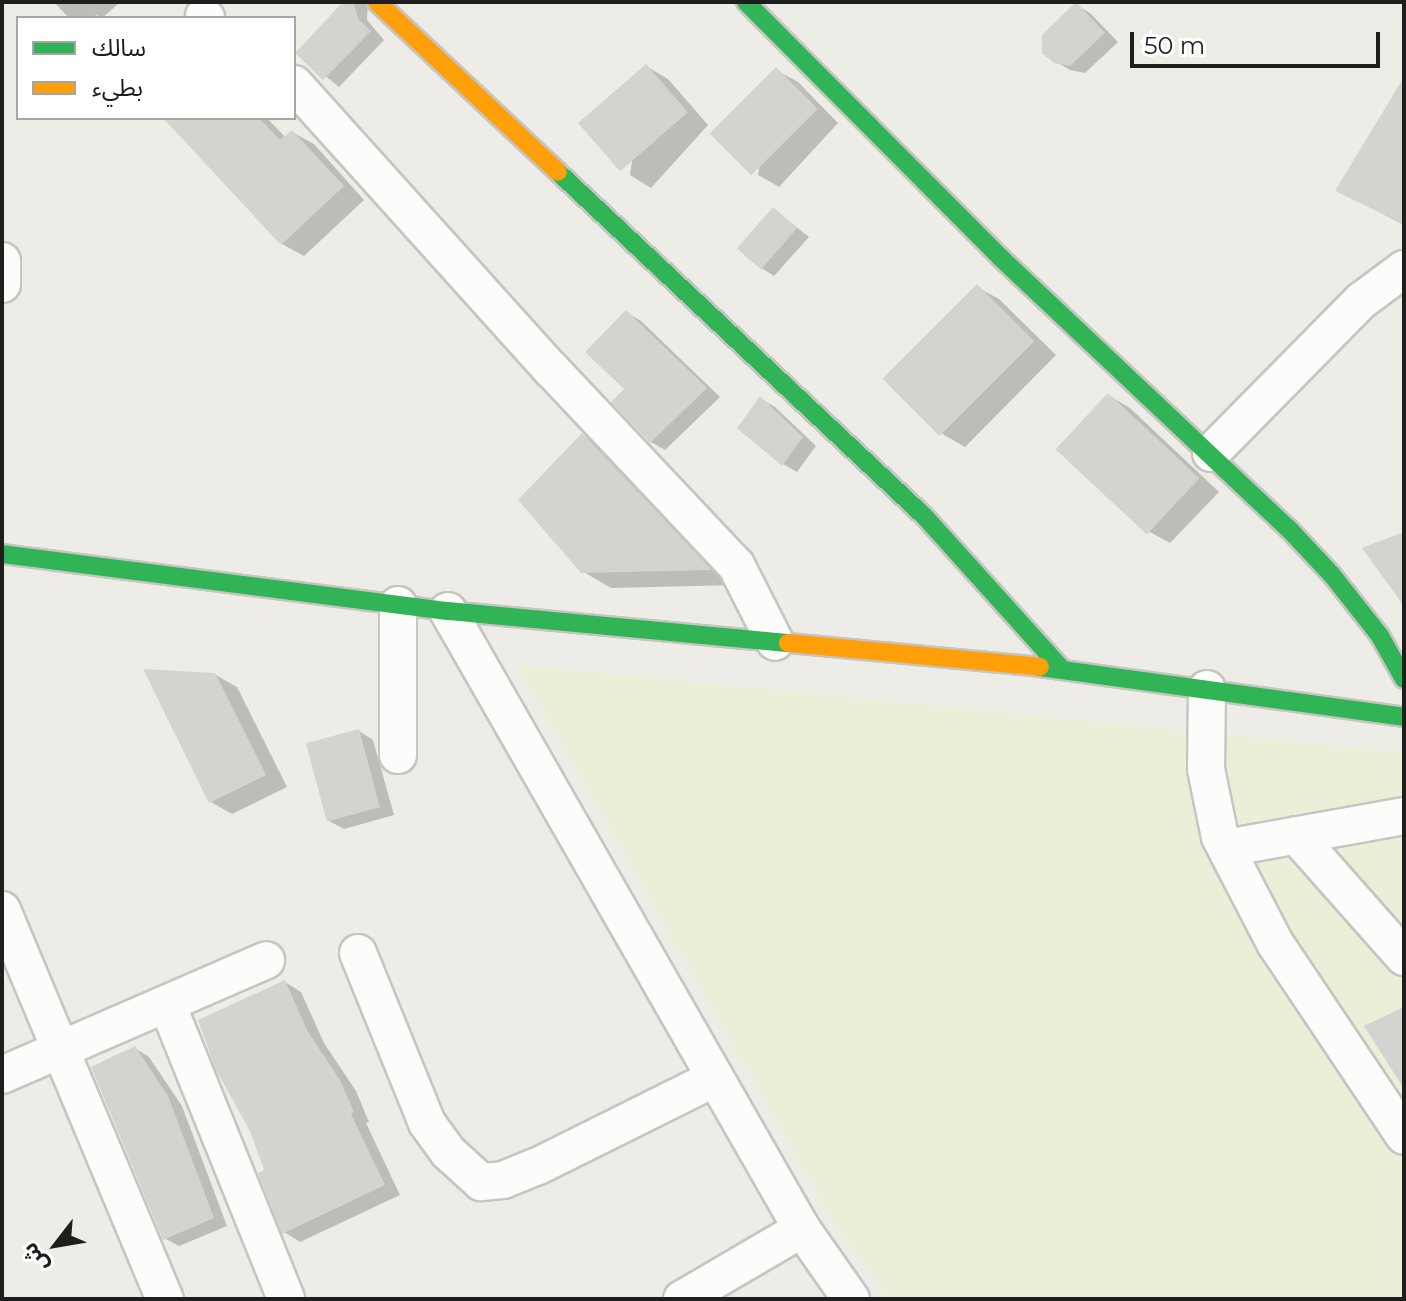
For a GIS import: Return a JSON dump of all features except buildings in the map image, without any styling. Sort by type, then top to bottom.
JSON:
[{"type":"street","points":[[377,2],[925,517],[1062,669]]},
{"type":"street","points":[[746,2],[1001,258],[1211,453],[1332,575],[1380,636],[1404,679]]},
{"type":"street","points":[[296,86],[551,369],[736,565],[775,642]]},
{"type":"street","points":[[2,261],[2,284]]},
{"type":"street","points":[[1211,453],[1361,301],[1404,269]]},
{"type":"street","points":[[2,554],[448,611],[1062,669],[1404,717]]},
{"type":"street","points":[[398,605],[398,755]]},
{"type":"street","points":[[448,611],[802,1229],[851,1299]]},
{"type":"street","points":[[1207,689],[1206,769],[1210,803],[1226,848],[1275,943],[1404,1136]]},
{"type":"street","points":[[1226,848],[1404,816]]},
{"type":"street","points":[[1296,835],[1404,957]]},
{"type":"street","points":[[2,910],[165,1299]]},
{"type":"street","points":[[358,953],[427,1123],[448,1152],[481,1182],[503,1180],[538,1166],[715,1078]]},
{"type":"street","points":[[2,1075],[61,1052],[266,960]]},
{"type":"street","points":[[167,1004],[286,1299]]},
{"type":"street","points":[[682,1299],[802,1229]]},
{"type":"green space","points":[[517,665],[1404,753],[1404,1299],[888,1299],[830,1215]]},
{"type":"traffic: fast","points":[[746,2],[1001,258],[1288,528],[1332,575],[1380,636],[1404,679]]},
{"type":"traffic: fast","points":[[558,172],[925,517],[1062,669]]},
{"type":"traffic: fast","points":[[2,554],[448,611],[788,643]]},
{"type":"traffic: fast","points":[[1040,667],[1404,717]]},
{"type":"traffic: slow","points":[[377,2],[558,172]]},
{"type":"traffic: slow","points":[[788,643],[1040,667]]}]
